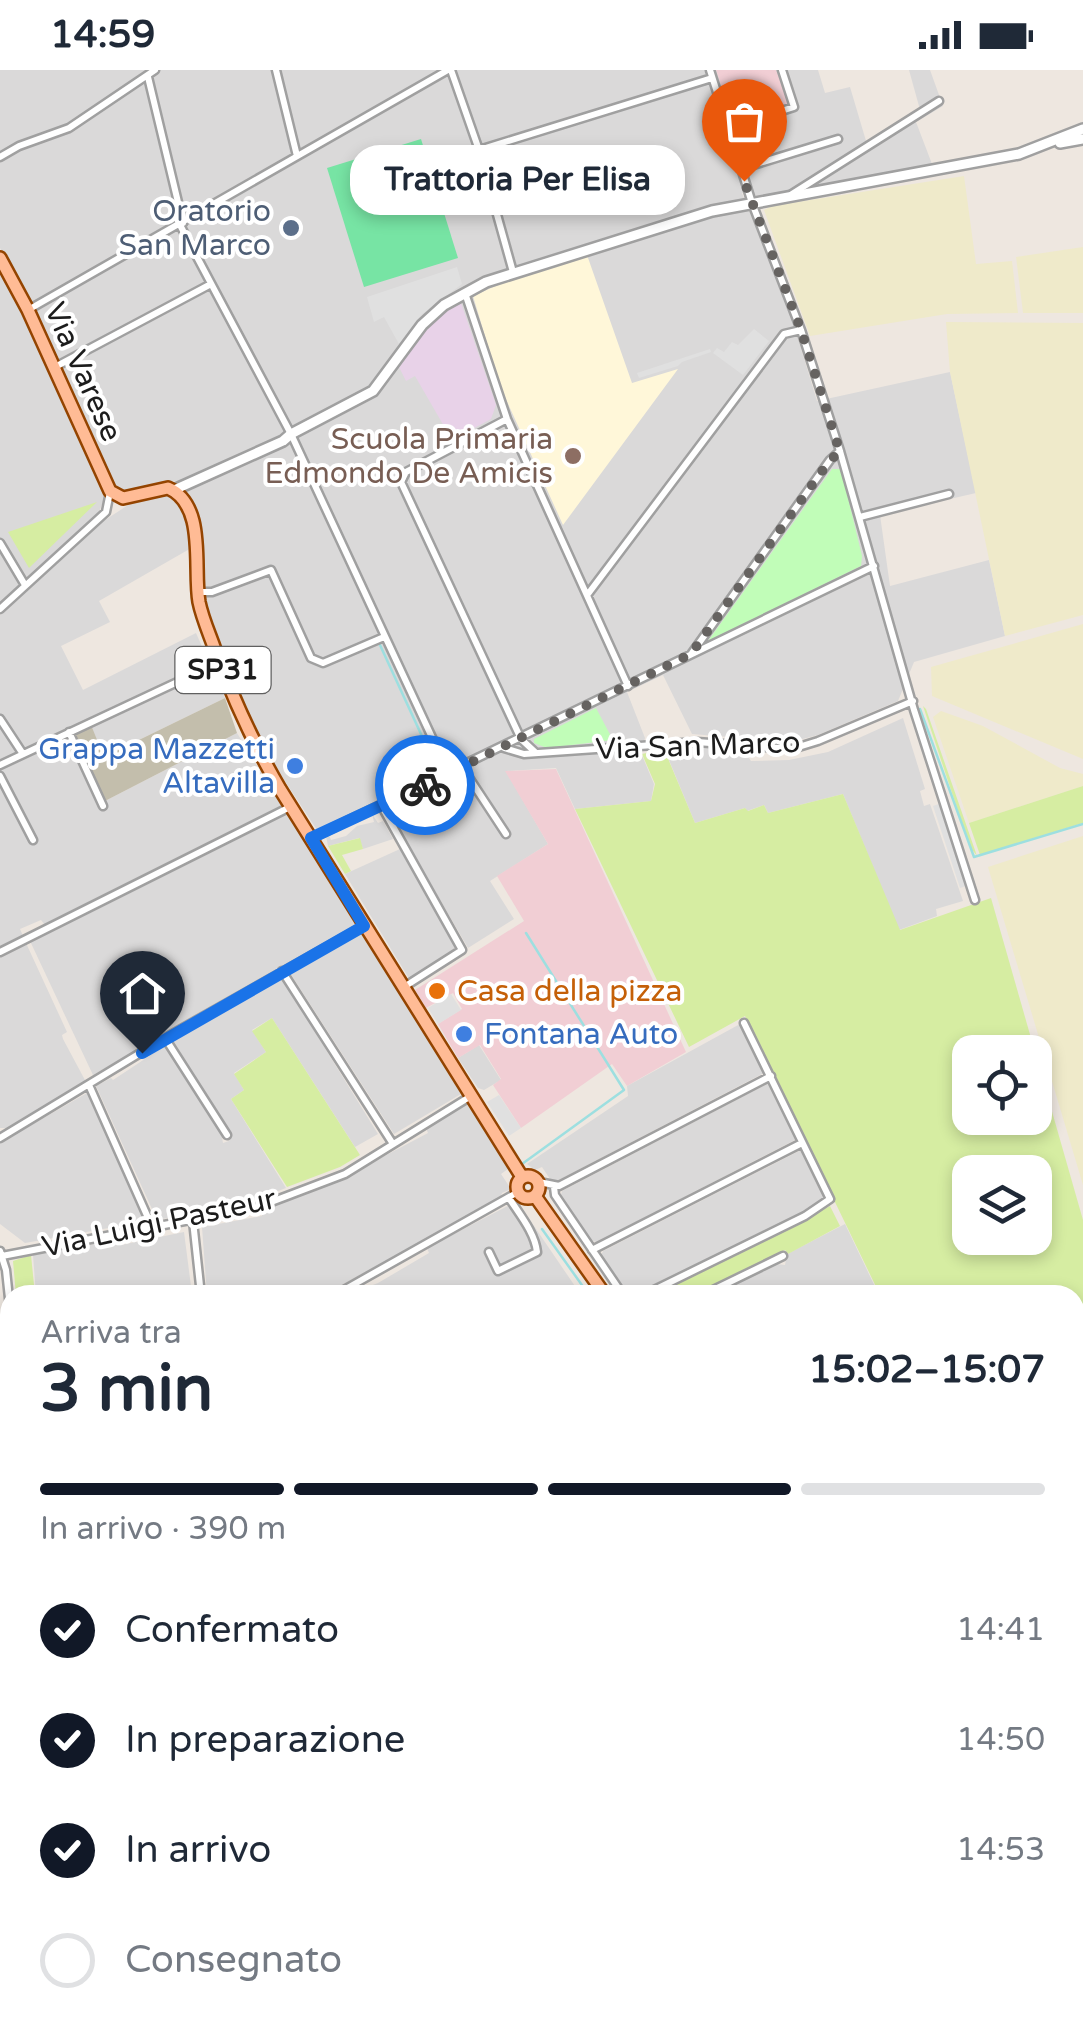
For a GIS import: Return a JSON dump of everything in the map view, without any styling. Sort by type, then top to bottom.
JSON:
[{"type":"main road","name":"Via Varese","points":[[1,262],[28,310],[110,491]]},
{"type":"main road","points":[[110,491],[119,498],[161,488],[174,490]]},
{"type":"main road","name":"SP31","points":[[174,490],[189,508],[194,526],[198,592],[246,727],[364,926],[522,1177]]},
{"type":"main road","points":[[533,1176],[538,1182],[540,1189],[535,1196],[514,1195],[522,1177],[533,1176]]},
{"type":"main road","points":[[535,1196],[598,1285]]},
{"type":"street","points":[[276,70],[297,156]]},
{"type":"street","points":[[28,310],[449,70],[479,150],[513,272]]},
{"type":"street","points":[[728,128],[794,108],[782,70]]},
{"type":"street","points":[[0,156],[69,128],[150,73],[182,224],[291,434],[448,774]]},
{"type":"street","points":[[479,150],[711,74],[740,169],[801,330],[840,452],[974,900]]},
{"type":"street","points":[[789,196],[939,101]]},
{"type":"street","points":[[174,490],[283,441],[373,391],[422,324],[464,292],[513,272],[650,228],[752,203],[1020,154],[1083,129]]},
{"type":"street","points":[[740,169],[838,139]]},
{"type":"street","points":[[1042,146],[1083,139]]},
{"type":"street","points":[[54,368],[211,284]]},
{"type":"street","points":[[464,292],[507,418],[628,686]]},
{"type":"street","points":[[588,594],[784,334],[801,330]]},
{"type":"street","points":[[507,418],[406,472],[402,479],[522,739],[536,753]]},
{"type":"street","points":[[691,654],[830,460],[840,452]]},
{"type":"street","points":[[0,609],[106,512],[110,491]]},
{"type":"street","points":[[860,516],[949,494]]},
{"type":"street","points":[[0,543],[24,586]]},
{"type":"street","points":[[311,838],[874,566]]},
{"type":"street","points":[[198,592],[212,592],[271,570],[316,662],[330,661],[384,637]]},
{"type":"street","points":[[0,765],[220,662]]},
{"type":"street","name":"Via San Marco","points":[[504,748],[514,753],[536,753],[697,742],[792,749],[818,742],[913,700]]},
{"type":"street","points":[[0,720],[23,754]]},
{"type":"street","points":[[68,732],[103,806]]},
{"type":"street","points":[[462,767],[506,834]]},
{"type":"street","points":[[0,776],[33,840]]},
{"type":"street","points":[[381,805],[462,950],[403,988]]},
{"type":"street","points":[[0,952],[291,806]]},
{"type":"street","points":[[0,1138],[364,926]]},
{"type":"street","points":[[282,971],[393,1144]]},
{"type":"street","points":[[665,1285],[806,1216],[830,1200],[744,1023]]},
{"type":"street","points":[[166,1038],[226,1135]]},
{"type":"street","points":[[538,1182],[554,1188],[770,1076]]},
{"type":"street","points":[[89,1085],[153,1229]]},
{"type":"street","name":"Via Luigi Pasteur","points":[[1,1254],[258,1207],[345,1174],[471,1096]]},
{"type":"street","points":[[592,1250],[802,1143]]},
{"type":"street","points":[[554,1188],[616,1285]]},
{"type":"street","points":[[353,1285],[514,1195],[537,1252],[498,1271],[489,1252]]},
{"type":"street","points":[[193,1221],[201,1285]]},
{"type":"street","points":[[1,1254],[6,1285]]},
{"type":"street","points":[[724,1285],[783,1256]]},
{"type":"shaded area","points":[[0,70],[818,70],[825,93],[850,87],[869,151],[922,117],[909,70],[930,70],[943,106],[916,122],[932,164],[764,196],[756,196],[752,190],[742,193],[789,309],[817,401],[950,372],[976,493],[880,515],[890,586],[989,560],[1005,636],[914,662],[898,701],[818,735],[791,742],[692,734],[663,675],[627,692],[645,738],[641,753],[654,784],[651,801],[575,809],[556,768],[506,771],[548,844],[490,881],[514,919],[468,948],[388,810],[385,798],[317,830],[262,746],[235,691],[204,600],[195,518],[179,481],[121,493],[112,485],[30,301],[0,248]]},
{"type":"shaded area","points":[[716,70],[776,70],[787,105],[773,110],[770,101],[730,113]]},
{"type":"shaded area","points":[[964,176],[976,264],[1012,261],[1018,313],[947,314],[810,336],[764,210]]},
{"type":"shaded area","points":[[1083,247],[1083,313],[1023,313],[1016,257]]},
{"type":"shaded area","points":[[587,255],[632,383],[678,369],[563,525],[500,386],[473,296],[521,275]]},
{"type":"shaded area","points":[[0,267],[105,497],[99,512],[0,604]]},
{"type":"shaded area","points":[[457,267],[462,284],[422,314],[399,344],[384,317],[374,322],[367,297]]},
{"type":"shaded area","points":[[461,303],[496,405],[491,419],[452,440],[415,376],[406,381],[399,367],[417,335],[454,304]]},
{"type":"shaded area","points":[[946,322],[1083,323],[1083,615],[1005,636],[950,372]]},
{"type":"shaded area","points":[[754,329],[769,341],[743,375],[713,353],[717,348],[724,352],[732,342],[738,345]]},
{"type":"shaded area","points":[[710,349],[711,352],[678,366],[639,378],[637,373]]},
{"type":"shaded area","points":[[171,493],[185,509],[193,547],[99,601],[110,622],[61,646],[83,690],[196,633],[225,698],[104,757],[105,801],[237,733],[282,806],[45,925],[41,920],[20,929],[23,936],[0,947],[0,615],[102,522],[139,498]]},
{"type":"shaded area","points":[[1083,624],[1083,759],[932,696],[931,667]]},
{"type":"shaded area","points":[[225,698],[237,733],[105,801],[72,735],[91,725],[104,757]]},
{"type":"shaded area","points":[[941,711],[983,726],[1060,768],[1083,774],[1083,786],[969,823],[933,717]]},
{"type":"shaded area","points":[[903,718],[925,789],[920,791],[924,806],[930,804],[963,901],[936,909],[937,916],[899,930],[843,794],[768,813],[764,805],[747,811],[745,808],[695,823],[664,748],[700,745],[745,752],[751,761],[789,760],[828,752]]},
{"type":"shaded area","points":[[556,769],[686,1052],[627,1086],[612,1064],[521,1128],[493,1085],[501,1079],[480,1045],[458,1058],[438,1024],[462,1009],[453,993],[426,1008],[415,990],[524,921],[497,876],[548,844],[505,771]]},
{"type":"shaded area","points":[[939,804],[966,886],[960,888],[933,806]]},
{"type":"shaded area","points":[[286,812],[357,925],[93,1075],[30,941]]},
{"type":"shaded area","points":[[372,814],[378,823],[383,821],[393,839],[363,849],[359,838],[328,846],[326,836],[331,840],[346,836],[357,826],[374,822]]},
{"type":"shaded area","points":[[1083,836],[1083,1185],[1052,1081],[1052,1035],[1038,1035],[988,867]]},
{"type":"shaded area","points":[[400,849],[455,945],[454,951],[410,980],[345,874]]},
{"type":"shaded area","points":[[363,933],[461,1094],[394,1134],[290,973]]},
{"type":"shaded area","points":[[26,943],[67,1032],[63,1039],[86,1082],[9,1128],[0,1128],[0,956]]},
{"type":"shaded area","points":[[281,977],[378,1134],[355,1147],[272,1018],[252,1030],[266,1052],[234,1073],[244,1090],[231,1099],[286,1188],[243,1204],[157,1220],[96,1086],[167,1047],[221,1132],[223,1143],[229,1141],[231,1136],[173,1040]]},
{"type":"shaded area","points":[[451,994],[461,1010],[438,1024],[428,1008]]},
{"type":"shaded area","points":[[740,1024],[764,1073],[557,1181],[550,1179],[542,1167],[535,1170],[527,1164],[628,1096],[627,1086]]},
{"type":"shaded area","points":[[479,1045],[501,1080],[484,1090],[478,1088],[458,1058]]},
{"type":"shaded area","points":[[767,1084],[772,1086],[795,1140],[597,1242],[591,1241],[562,1191]]},
{"type":"shaded area","points":[[87,1093],[144,1219],[25,1243],[0,1224],[0,1143]]},
{"type":"shaded area","points":[[499,1095],[521,1128],[509,1136],[487,1102]]},
{"type":"shaded area","points":[[468,1104],[508,1169],[501,1174],[511,1189],[502,1193],[500,1199],[341,1285],[206,1285],[202,1227],[262,1216],[262,1211],[339,1180],[428,1133],[426,1128]]},
{"type":"shaded area","points":[[799,1151],[826,1198],[653,1285],[620,1285],[601,1256],[603,1251]]},
{"type":"shaded area","points":[[517,1201],[574,1285],[373,1285],[429,1253],[427,1248]]},
{"type":"shaded area","points":[[845,1224],[874,1285],[733,1285],[776,1264],[785,1265],[787,1254]]},
{"type":"shaded area","points":[[184,1232],[191,1285],[35,1285],[33,1255],[116,1240],[121,1245]]},
{"type":"green space","points":[[421,139],[458,258],[364,287],[327,168]]},
{"type":"green space","points":[[832,469],[841,469],[861,566],[708,641]]},
{"type":"green space","points":[[97,502],[29,568],[8,532]]},
{"type":"green space","points":[[923,706],[926,709],[977,856],[970,847]]},
{"type":"green space","points":[[596,708],[613,740],[547,748],[534,743],[534,739]]},
{"type":"green space","points":[[664,749],[695,823],[745,808],[748,811],[764,805],[768,813],[843,794],[900,930],[991,898],[1030,1035],[952,1035],[952,1135],[1052,1135],[1052,1112],[1083,1220],[1083,1285],[875,1285],[745,1016],[689,1047],[575,809],[651,801],[655,784],[642,754]]},
{"type":"green space","points":[[1083,786],[1083,823],[980,855],[969,823]]},
{"type":"green space","points":[[360,838],[363,849],[342,855],[351,871],[345,874],[328,846]]},
{"type":"green space","points":[[272,1018],[360,1155],[287,1187],[231,1099],[244,1090],[234,1074],[266,1052],[252,1031]]},
{"type":"green space","points":[[830,1206],[840,1226],[788,1254],[785,1250],[714,1285],[676,1285]]},
{"type":"green space","points":[[31,1255],[34,1285],[15,1285],[13,1261]]},
{"type":"waterway","points":[[380,645],[438,771]]},
{"type":"waterway","points":[[920,709],[974,857],[1083,824]]},
{"type":"waterway","points":[[522,1164],[624,1090],[526,933]]},
{"type":"waterway","points":[[542,1229],[582,1285]]},
{"type":"way so far","points":[[425,785],[691,654],[830,460],[840,452],[801,330],[744,181]]},
{"type":"place","name":"Trattoria Per Elisa","points":[[744,181]]},
{"type":"place","name":"Oratorio San Marco","points":[[291,228]]},
{"type":"place","name":"Scuola Primaria Edmondo De Amicis","points":[[573,456]]},
{"type":"place","name":"Grappa Mazzetti Altavilla","points":[[295,766]]},
{"type":"place","name":"Casa della pizza","points":[[437,991]]},
{"type":"place","name":"Fontana Auto","points":[[464,1034]]},
{"type":"route","points":[[142,1053],[364,926],[311,838],[425,785]]}]
